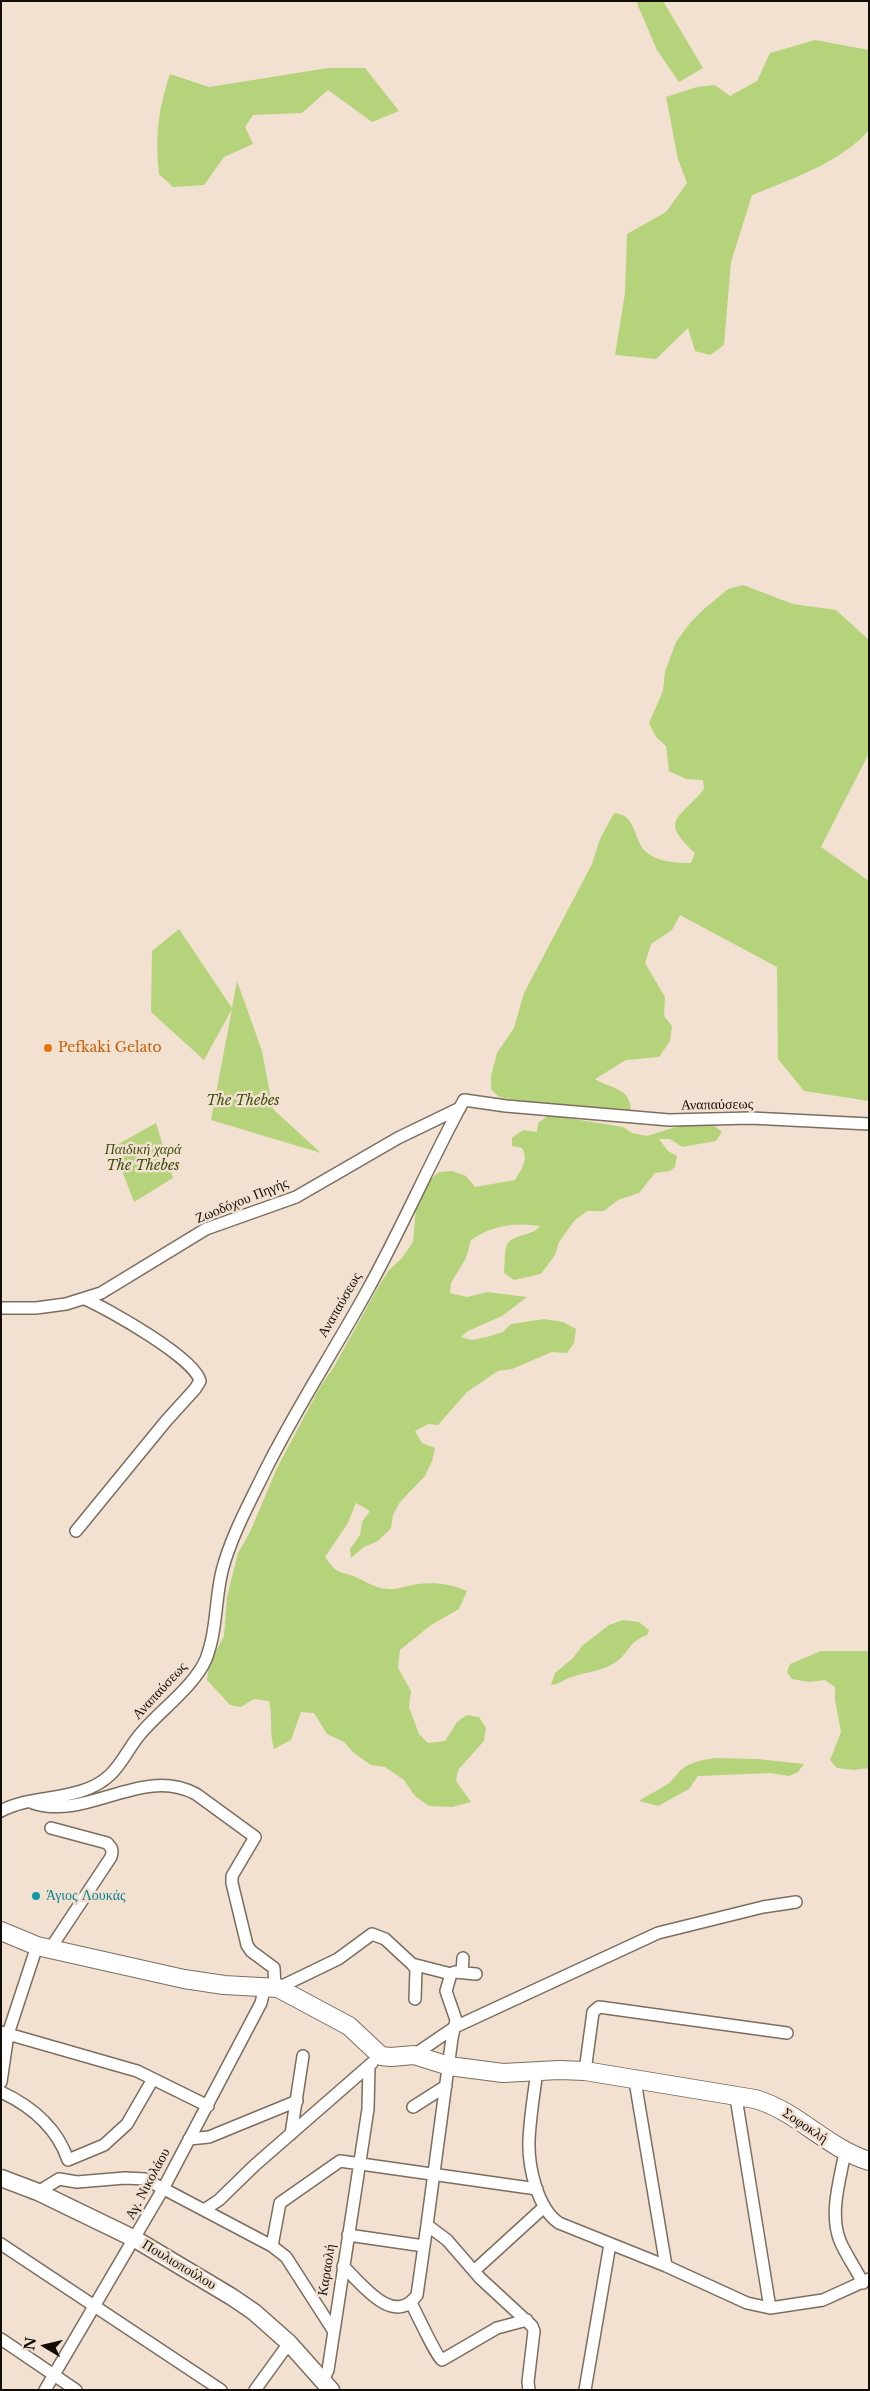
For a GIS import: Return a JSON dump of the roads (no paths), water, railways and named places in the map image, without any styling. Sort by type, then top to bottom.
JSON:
[{"type":"main road","points":[[1,1931],[43,1947],[184,1979],[224,1985],[273,1987],[349,2026],[375,2061]]},
{"type":"main road","name":"Σοφοκλή","points":[[375,2061],[414,2055],[449,2066],[503,2073],[537,2071],[585,2072],[738,2095],[771,2103],[846,2152],[869,2162]]},
{"type":"street","name":"Αναπαύσεως","points":[[1,1811],[17,1803],[68,1795],[94,1786],[110,1775],[141,1733],[193,1680],[206,1660],[222,1571],[235,1536],[271,1460],[310,1387],[367,1290],[464,1100],[506,1106],[669,1120],[751,1118],[869,1124]]},
{"type":"street","name":"Ζωοδόχου Πηγής","points":[[1,1308],[36,1308],[85,1299],[101,1293],[206,1230],[296,1197],[398,1138],[460,1108]]},
{"type":"street","points":[[430,1124],[438,1131],[442,1142]]},
{"type":"street","points":[[76,1531],[200,1381],[198,1374],[190,1366],[146,1333],[85,1299]]},
{"type":"street","points":[[31,1802],[50,1808],[73,1806],[134,1788],[159,1785],[186,1788],[255,1837],[234,1871],[232,1884],[247,1945],[251,1951],[274,1968],[273,1987],[338,1959],[372,1934],[385,1939],[416,1968],[415,1999]]},
{"type":"street","points":[[1,2082],[5,2033],[43,1947],[111,1857],[112,1852],[112,1847],[107,1843],[51,1828]]},
{"type":"street","points":[[414,2055],[455,2027],[658,1933],[763,1907],[796,1902]]},
{"type":"street","points":[[343,2266],[381,2303],[402,2306],[411,2303],[417,2295],[456,2020],[446,1991],[463,1958]]},
{"type":"street","points":[[412,1964],[456,1973],[476,1974]]},
{"type":"street","name":"Αγ. Νικολάου","points":[[45,2390],[135,2239],[208,2106],[261,2003],[273,1987]]},
{"type":"street","points":[[585,2072],[593,2012],[599,2007],[786,2032]]},
{"type":"street","points":[[5,2033],[137,2071],[208,2106]]},
{"type":"street","points":[[291,2134],[303,2056]]},
{"type":"street","points":[[204,2210],[219,2200],[375,2061]]},
{"type":"street","name":"Καραολή","points":[[327,2385],[333,2330],[375,2061]]},
{"type":"street","points":[[537,2071],[528,2141],[537,2190],[543,2208],[550,2217],[559,2223],[666,2266],[747,2303],[770,2308],[823,2300],[866,2281],[840,2241],[836,2220],[837,2192],[846,2152]]},
{"type":"street","points":[[68,2160],[104,2145],[127,2124],[153,2079]]},
{"type":"street","points":[[635,2081],[666,2266]]},
{"type":"street","points":[[413,2107],[446,2086]]},
{"type":"street","points":[[1,2092],[25,2103],[61,2142],[68,2160],[65,2172],[59,2179],[38,2192]]},
{"type":"street","points":[[738,2095],[737,2104],[770,2308]]},
{"type":"street","points":[[189,2139],[208,2137],[297,2101]]},
{"type":"street","points":[[272,2246],[280,2204],[340,2161],[537,2190]]},
{"type":"street","name":"Πουλιοπούλου","points":[[1,2178],[38,2192],[135,2239],[254,2312],[289,2343],[327,2385]]},
{"type":"street","points":[[59,2179],[77,2182],[136,2178],[163,2189],[272,2246],[286,2256],[333,2330]]},
{"type":"street","points":[[475,2270],[543,2208]]},
{"type":"street","points":[[427,2225],[447,2240],[480,2278],[528,2320],[534,2331],[528,2382],[529,2390]]},
{"type":"street","points":[[348,2235],[424,2246]]},
{"type":"street","points":[[1,2244],[221,2390]]},
{"type":"street","points":[[585,2390],[610,2244]]},
{"type":"street","points":[[411,2303],[427,2332],[437,2357],[442,2360],[497,2328],[528,2320]]},
{"type":"street","points":[[1,2339],[76,2390]]},
{"type":"street","points":[[255,2390],[289,2343]]},
{"type":"place","name":"Pefkaki Gelato","points":[[48,1048]]},
{"type":"place","name":"Άγιος Λουκάς","points":[[36,1896]]},
{"type":"park label","name":"The Thebes","points":[[243,1101]]},
{"type":"park label","name":"Παιδική χαρά The Thebes","points":[[143,1158]]}]
